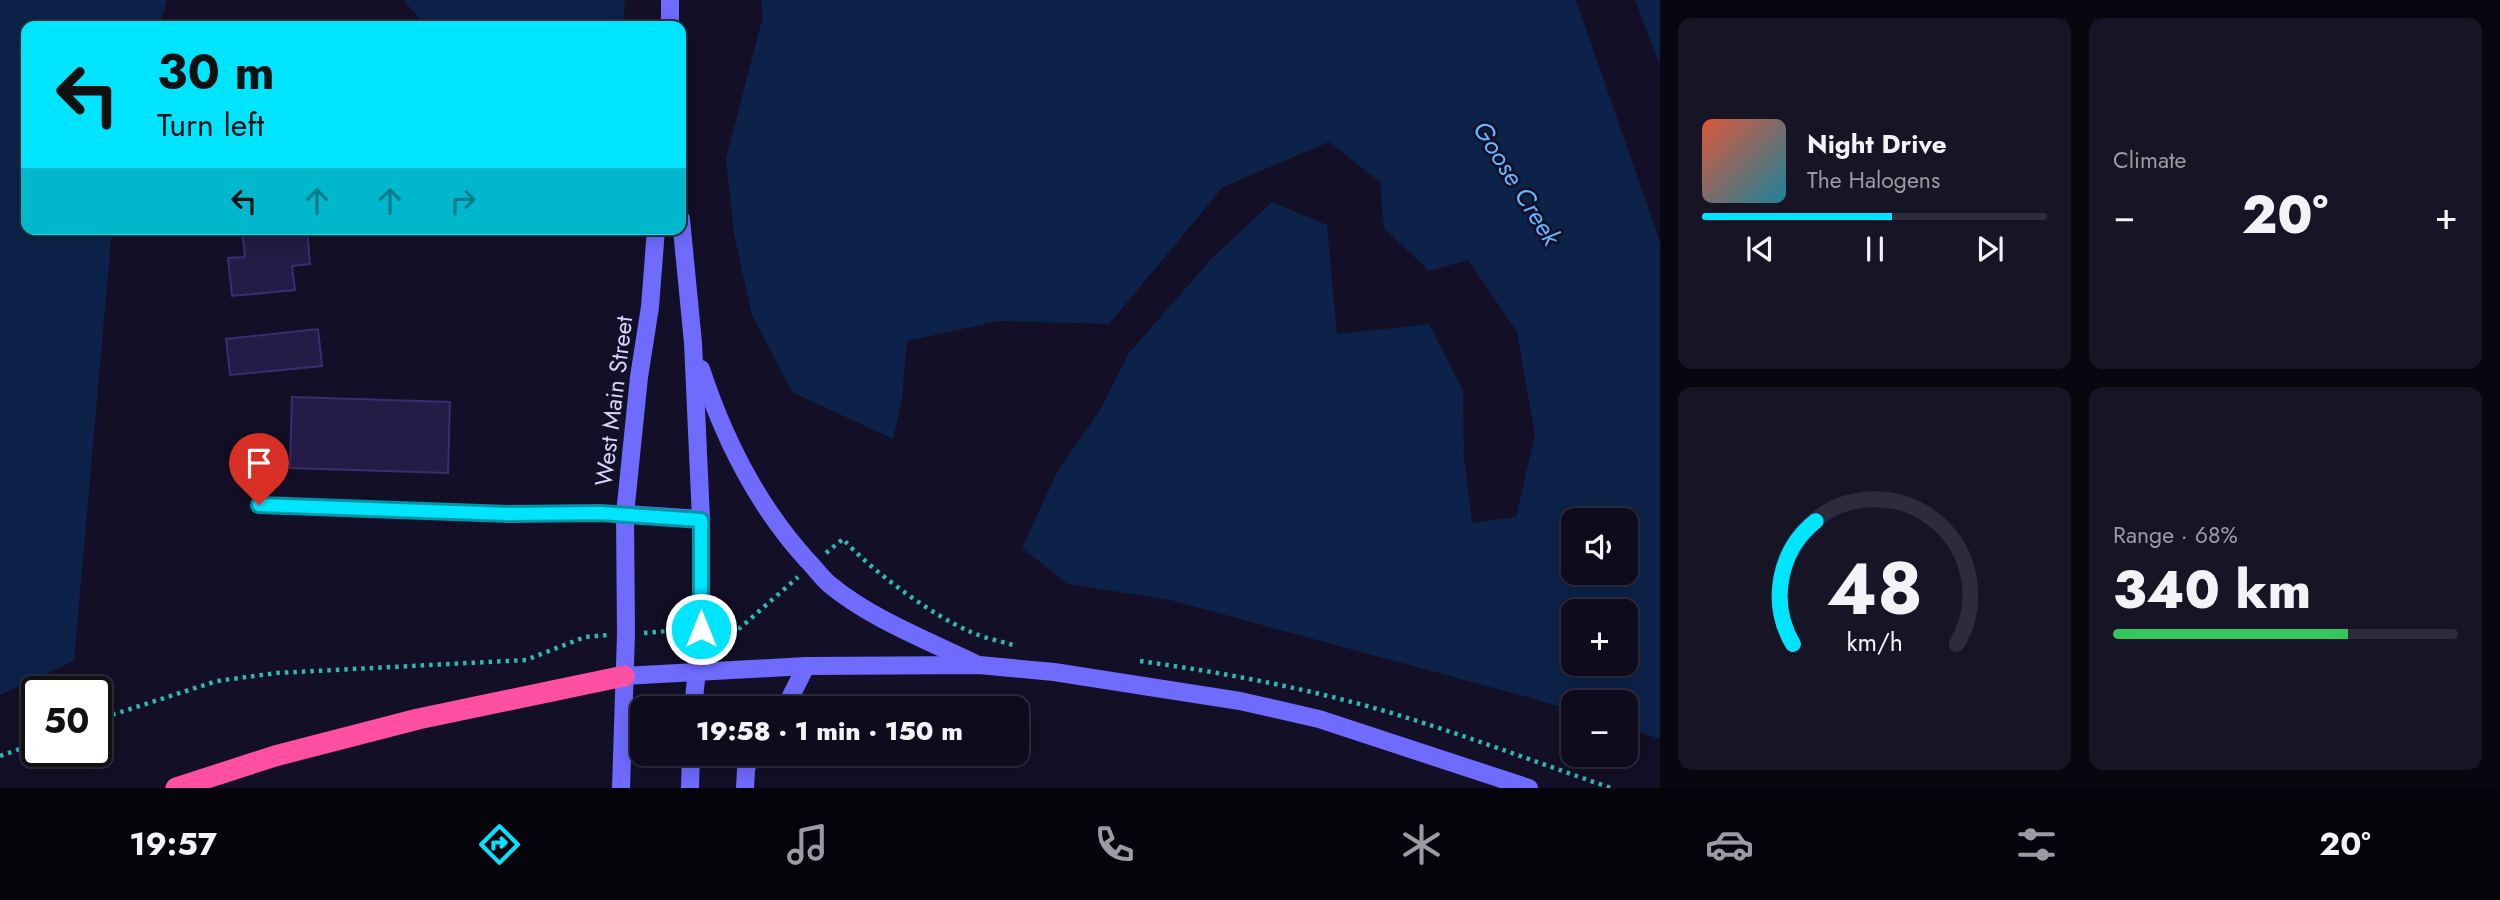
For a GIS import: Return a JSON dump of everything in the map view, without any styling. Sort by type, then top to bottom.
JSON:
[{"type":"highway","points":[[176,788],[275,756],[418,719],[624,676]]},
{"type":"main road","points":[[670,0],[670,21]]},
{"type":"main road","name":"West Main Street","points":[[621,788],[626,634],[625,514],[639,377],[650,307],[656,235]]},
{"type":"main road","points":[[683,235],[693,343],[701,520],[701,629],[694,696]]},
{"type":"main road","points":[[693,343],[715,412],[729,442],[780,530],[829,583],[875,614],[979,665]]},
{"type":"main road","points":[[625,514],[701,520]]},
{"type":"main road","points":[[624,676],[806,666],[979,665],[1054,672],[1240,701],[1320,719],[1529,788]]},
{"type":"main road","points":[[791,696],[806,666]]},
{"type":"main road","points":[[690,788],[691,766]]},
{"type":"main road","points":[[745,788],[747,766]]},
{"type":"lane","points":[[259,505],[509,514],[625,514]]},
{"type":"path","points":[[0,756],[21,749]]},
{"type":"water","points":[[0,0],[167,0],[161,21],[21,21],[21,235],[111,235],[74,661],[41,676],[21,676],[21,685],[0,695]]},
{"type":"water","points":[[404,0],[625,0],[623,21],[420,21]]},
{"type":"water","name":"Goose Creek","points":[[761,0],[1576,0],[1660,242],[1660,739],[1638,732],[1638,690],[1561,690],[1561,707],[1170,600],[1068,584],[1022,548],[1057,472],[1100,410],[1129,353],[1213,257],[1272,202],[1327,225],[1337,334],[1429,324],[1463,391],[1464,457],[1472,523],[1516,517],[1535,435],[1517,332],[1468,260],[1429,271],[1384,228],[1380,182],[1329,142],[1223,187],[1109,324],[999,321],[907,341],[902,399],[893,439],[792,392],[752,315],[734,234],[726,159],[763,16]]},
{"type":"water","points":[[1635,0],[1660,0],[1660,65]]},
{"type":"building","points":[[243,235],[308,235],[310,264],[292,266],[295,290],[232,296],[228,258],[245,257]]},
{"type":"building","points":[[318,329],[322,366],[230,375],[226,339]]},
{"type":"building","points":[[292,397],[450,402],[448,473],[290,468]]},
{"type":"building","points":[[256,444],[283,445],[282,468],[256,467]]},
{"type":"route","points":[[259,505],[509,514],[600,513],[701,520],[701,629]]}]
